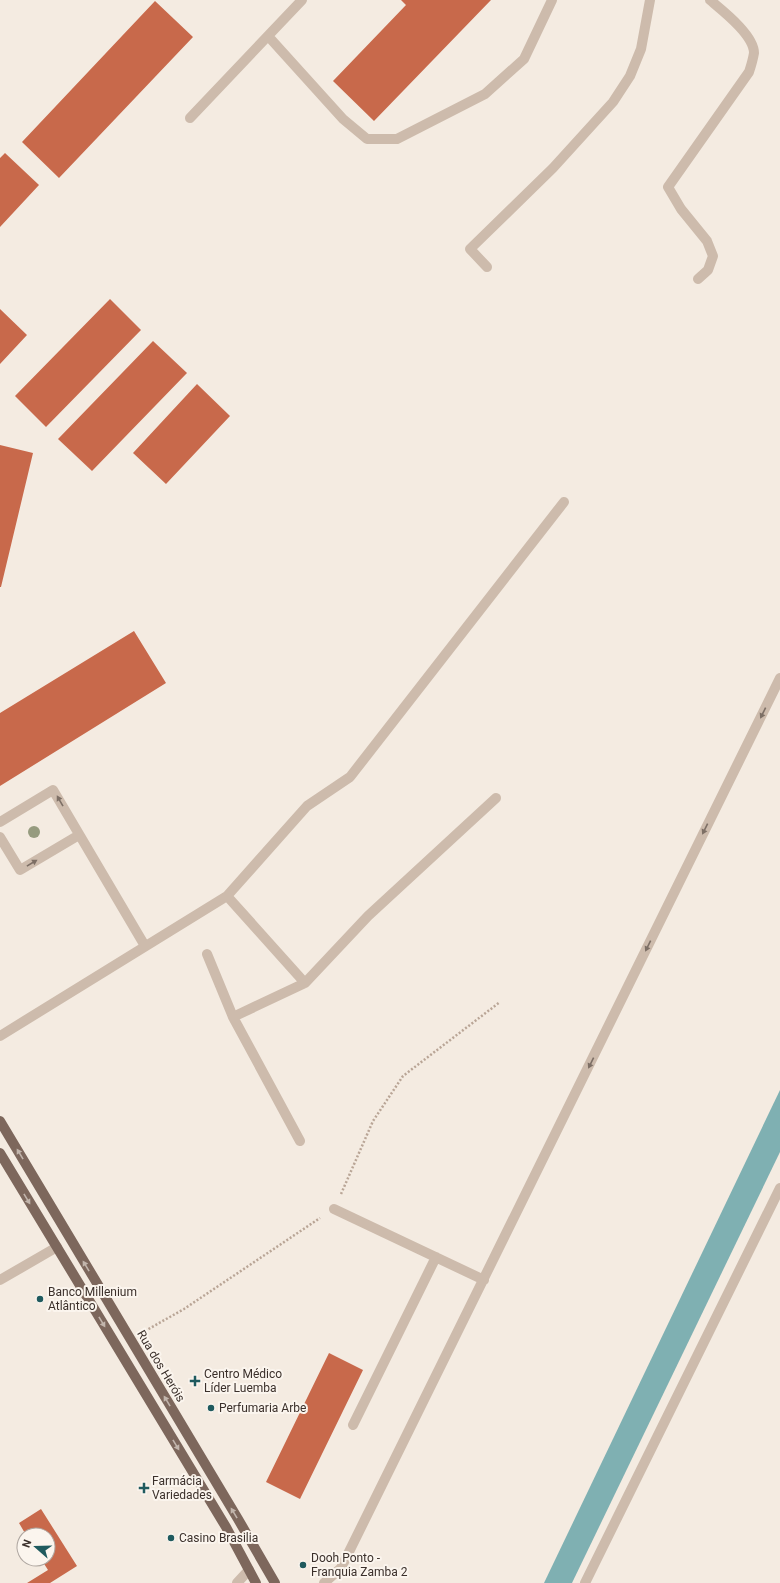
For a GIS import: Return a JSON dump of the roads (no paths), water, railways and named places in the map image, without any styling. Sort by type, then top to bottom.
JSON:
[{"type":"main road","name":"Rua dos Heróis","points":[[0,1121],[275,1583]]},
{"type":"main road","points":[[0,1153],[222,1521],[256,1583]]},
{"type":"street","points":[[190,118],[302,0]]},
{"type":"street","points":[[268,36],[343,119],[367,139],[397,138],[485,94],[524,59],[552,0]]},
{"type":"street","points":[[487,267],[470,249],[553,168],[614,102],[630,76],[641,49],[650,0]]},
{"type":"street","points":[[698,278],[708,270],[713,256],[708,240],[681,209],[668,187],[750,72],[754,52],[747,35],[734,21],[710,0]]},
{"type":"street","points":[[0,1036],[227,896],[307,806],[350,778],[386,734],[564,502]]},
{"type":"street","points":[[324,1583],[341,1568],[780,678]]},
{"type":"street","points":[[0,822],[53,790],[145,946]]},
{"type":"street","points":[[233,1017],[305,983],[368,916],[496,798]]},
{"type":"street","points":[[0,837],[20,870],[79,835]]},
{"type":"street","points":[[227,896],[305,983]]},
{"type":"street","points":[[207,954],[233,1017],[300,1141]]},
{"type":"street","points":[[585,1583],[780,1188]]},
{"type":"street","points":[[334,1209],[484,1280]]},
{"type":"street","points":[[0,1280],[57,1247]]},
{"type":"street","points":[[353,1425],[436,1257]]},
{"type":"street","points":[[237,1583],[249,1570]]},
{"type":"water","points":[[780,1090],[780,1152],[572,1583],[544,1583]]},
{"type":"place","name":"Banco Millenium Atlântico","points":[[40,1299]]},
{"type":"place","name":"Centro Médico Líder Luemba","points":[[195,1381]]},
{"type":"place","name":"Perfumaria Arbe","points":[[211,1408]]},
{"type":"place","name":"Farmácia Variedades","points":[[144,1488]]},
{"type":"place","name":"Casino Brasilia","points":[[171,1538]]},
{"type":"place","name":"Dooh Ponto - Franquia Zamba 2","points":[[303,1565]]}]
